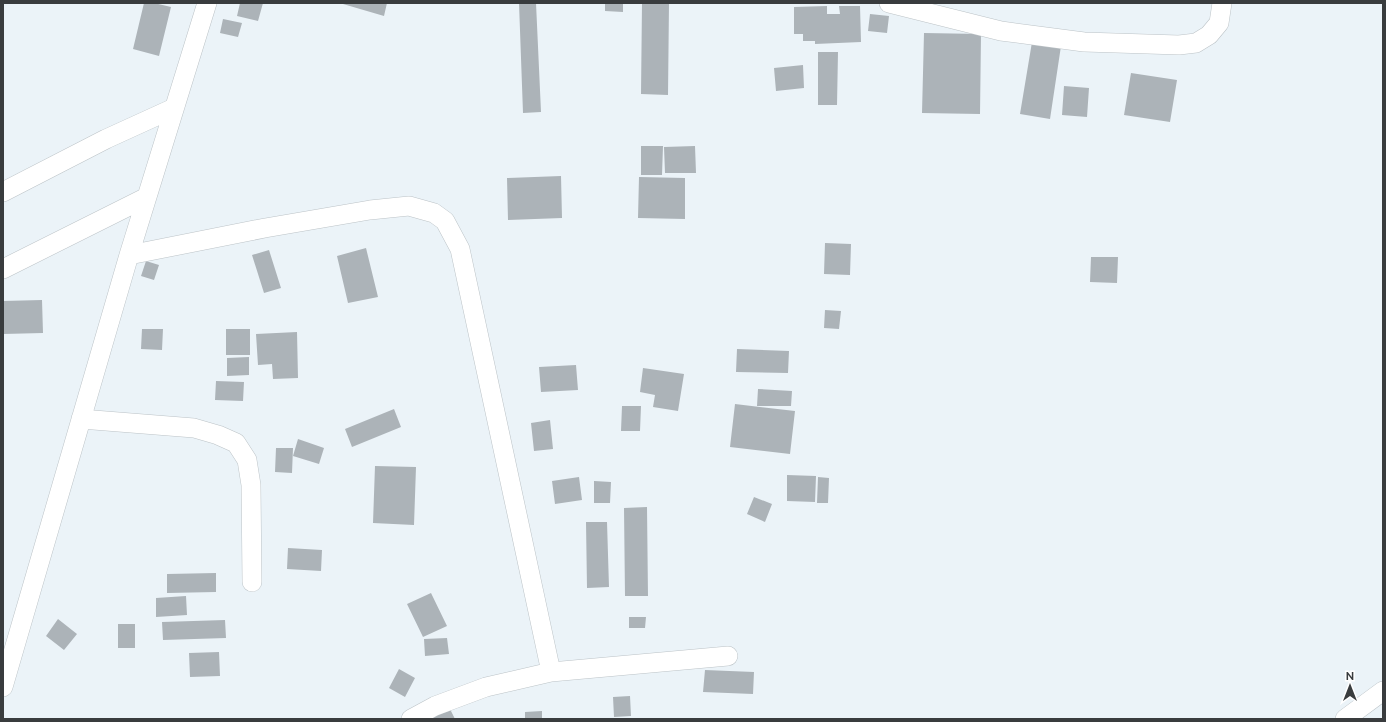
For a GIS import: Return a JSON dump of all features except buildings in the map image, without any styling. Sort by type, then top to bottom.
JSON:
[{"type":"street","points":[[3,687],[129,255],[207,3]]},
{"type":"street","points":[[889,3],[1001,30],[1024,34],[1084,42],[1179,45],[1196,43],[1210,35],[1219,23],[1222,3]]},
{"type":"street","points":[[3,192],[106,139],[174,108]]},
{"type":"street","points":[[3,269],[147,197]]},
{"type":"street","points":[[129,255],[265,228],[370,210],[408,206],[434,213],[445,221],[460,249],[550,672]]},
{"type":"street","points":[[81,419],[194,428],[218,435],[236,443],[247,460],[251,485],[252,582]]},
{"type":"street","points":[[411,719],[435,706],[486,687],[550,672],[728,656]]},
{"type":"street","points":[[1345,719],[1383,691]]}]
